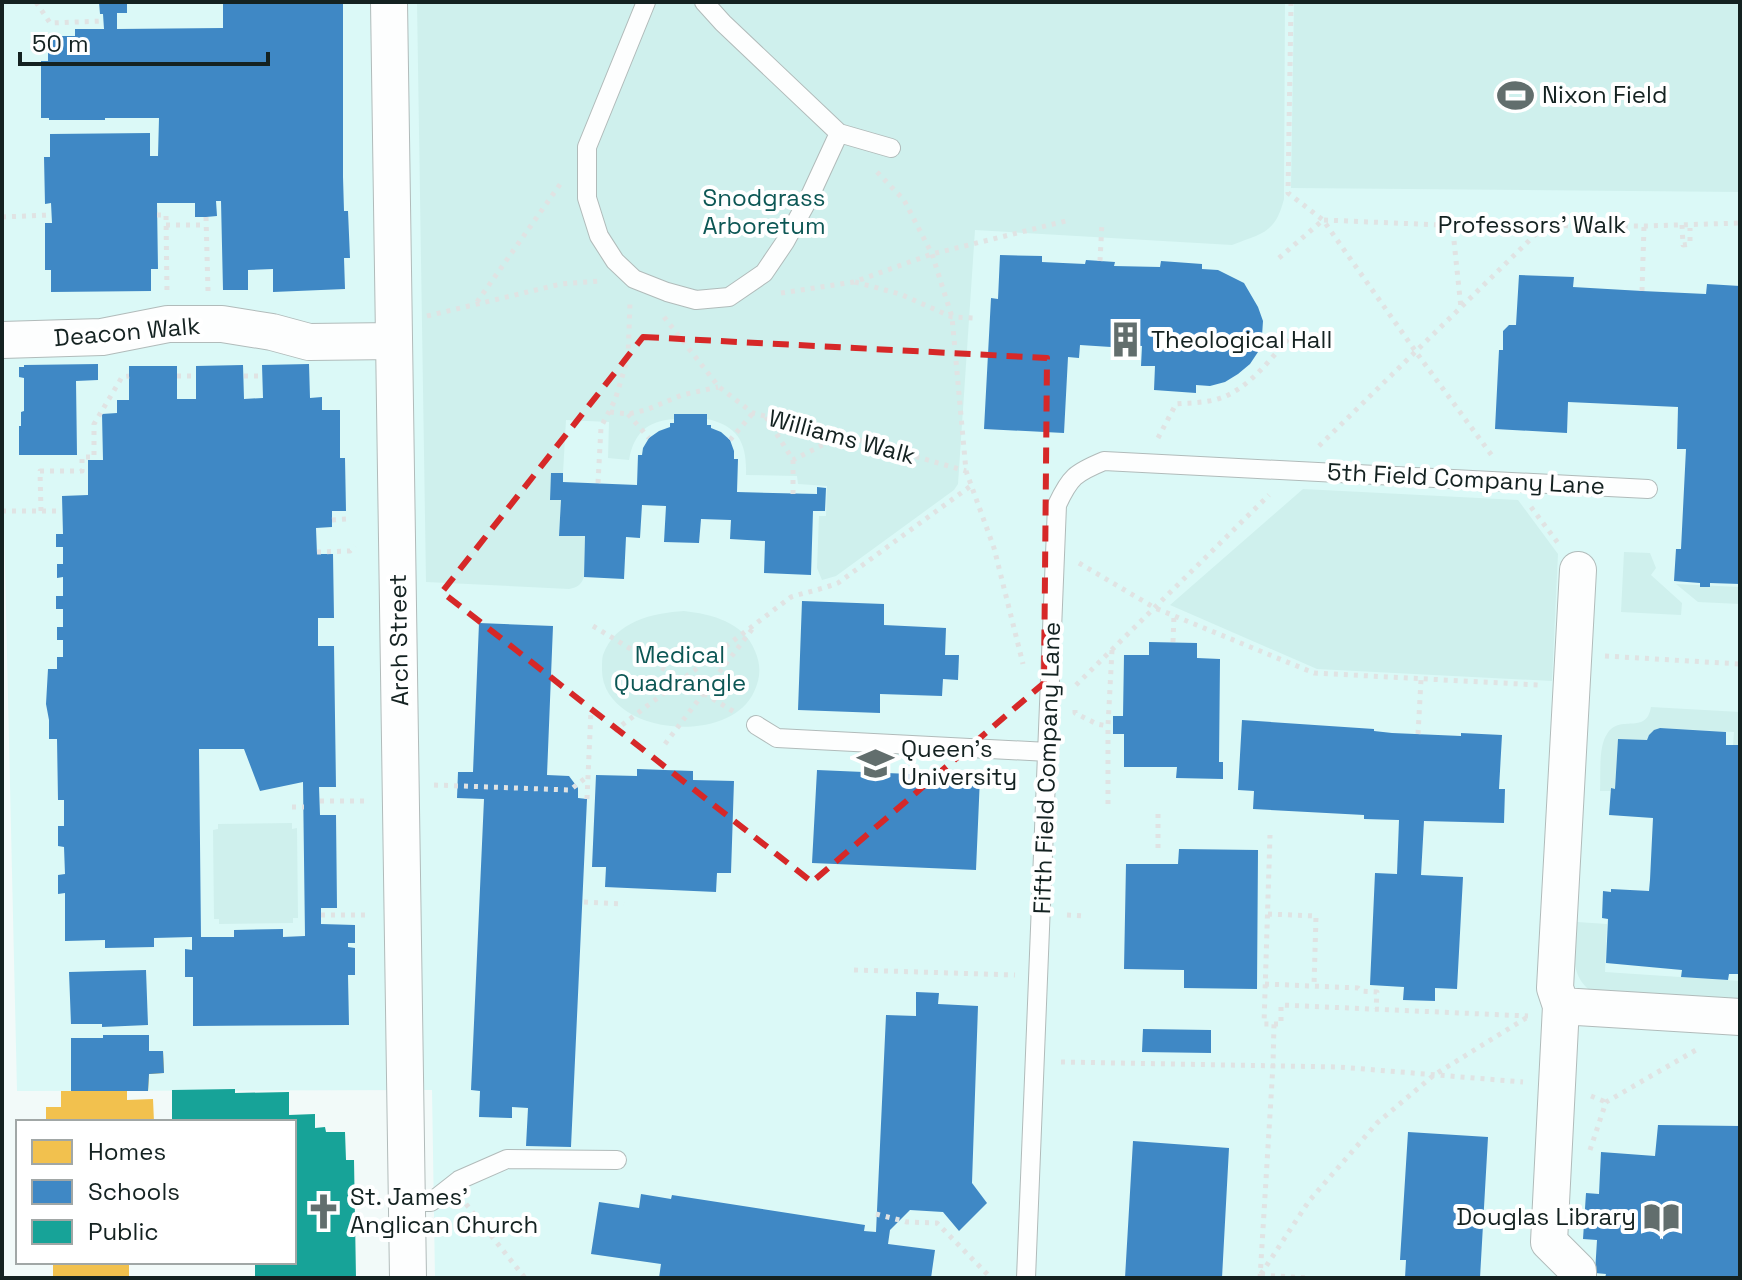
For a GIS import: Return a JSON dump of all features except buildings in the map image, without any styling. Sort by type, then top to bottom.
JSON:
[{"type":"street","name":"Arch Street","points":[[389,2],[408,1278]]},
{"type":"street","name":"Deacon Walk","points":[[2,340],[102,337],[168,324],[222,324],[309,342],[394,333]]},
{"type":"street","points":[[1578,570],[1555,988],[1545,1011],[1557,1085],[1549,1242],[1578,1271],[1578,1278]]},
{"type":"street","points":[[1545,1011],[1740,1017]]},
{"type":"lane","points":[[646,2],[587,147],[587,198],[599,236],[615,261],[634,279],[696,300],[729,297],[764,273],[809,198],[839,133]]},
{"type":"lane","points":[[704,2],[839,133],[891,148]]},
{"type":"lane","name":"Fifth Field Company Lane","points":[[1026,1278],[1057,505],[1067,482],[1084,469],[1104,461],[1289,470]]},
{"type":"lane","name":"5th Field Company Lane","points":[[1289,470],[1648,489]]},
{"type":"lane","points":[[756,725],[777,738],[1048,752]]},
{"type":"lane","points":[[407,1202],[431,1202],[459,1180],[507,1159],[617,1160]]},
{"type":"path","points":[[36,2],[50,23],[104,21]]},
{"type":"path","points":[[1291,2],[1288,193],[1323,220],[1416,352],[1578,570]]},
{"type":"path","points":[[839,133],[904,200],[932,254],[952,317],[966,471],[994,548],[1023,665]]},
{"type":"path","points":[[476,303],[587,147]]},
{"type":"path","points":[[2,217],[51,215]]},
{"type":"path","points":[[157,215],[166,215],[168,324]]},
{"type":"path","points":[[206,217],[208,324]]},
{"type":"path","points":[[789,292],[854,282],[932,254],[1070,220]]},
{"type":"path","points":[[1279,258],[1323,220]]},
{"type":"path","name":"Professors’ Walk","points":[[1323,220],[1544,226],[1740,223]]},
{"type":"path","points":[[1100,261],[1102,222]]},
{"type":"path","points":[[166,225],[206,225]]},
{"type":"path","points":[[1682,225],[1683,245],[1690,244],[1690,228]]},
{"type":"path","points":[[1049,711],[1155,608],[1289,470],[1416,352],[1544,226]]},
{"type":"path","points":[[1642,291],[1644,226]]},
{"type":"path","points":[[1454,241],[1461,308]]},
{"type":"path","points":[[394,333],[476,303],[561,284],[634,279],[628,358],[610,412],[601,427],[598,483]]},
{"type":"path","name":"Williams Walk","points":[[634,279],[719,387],[753,413],[966,471]]},
{"type":"path","points":[[854,282],[900,294],[952,317],[975,318]]},
{"type":"path","points":[[1144,463],[1176,404],[1212,401],[1240,389],[1289,338]]},
{"type":"path","points":[[41,511],[40,471],[82,471],[82,457],[94,457],[94,424],[122,377],[129,376]]},
{"type":"path","points":[[177,376],[196,376]]},
{"type":"path","points":[[244,376],[263,376]]},
{"type":"path","points":[[610,412],[628,414],[646,410],[682,395],[719,387]]},
{"type":"path","points":[[730,440],[753,413]]},
{"type":"path","points":[[628,414],[649,438]]},
{"type":"path","points":[[766,417],[793,460],[793,494]]},
{"type":"path","points":[[793,460],[841,435]]},
{"type":"path","points":[[614,731],[791,597],[838,583],[972,485]]},
{"type":"path","points":[[2,511],[62,511]]},
{"type":"path","points":[[332,520],[346,519]]},
{"type":"path","points":[[317,552],[350,551],[355,546]]},
{"type":"path","points":[[1055,549],[1155,608],[1314,673],[1421,680],[1740,664]]},
{"type":"path","points":[[1173,642],[1174,615]]},
{"type":"path","points":[[665,744],[759,621]]},
{"type":"path","points":[[593,626],[756,725]]},
{"type":"path","points":[[1108,804],[1112,650]]},
{"type":"path","points":[[1418,734],[1421,680]]},
{"type":"path","points":[[1075,686],[1075,713],[1108,726]]},
{"type":"path","points":[[587,799],[591,710]]},
{"type":"path","points":[[425,784],[570,790],[588,776]]},
{"type":"path","points":[[320,801],[378,801]]},
{"type":"path","points":[[292,807],[304,807]]},
{"type":"path","points":[[1158,809],[1158,848]]},
{"type":"path","points":[[1270,835],[1264,1024],[1281,1024],[1281,1005],[1545,1011]]},
{"type":"path","points":[[584,902],[624,904]]},
{"type":"path","points":[[1268,914],[1316,916],[1314,986]]},
{"type":"path","points":[[321,915],[380,915]]},
{"type":"path","points":[[1067,915],[1085,916]]},
{"type":"path","points":[[854,970],[1020,975]]},
{"type":"path","points":[[1265,984],[1358,988],[1377,992],[1376,1009]]},
{"type":"path","points":[[1260,1277],[1274,1024]]},
{"type":"path","points":[[1260,1277],[1309,1201],[1377,1123],[1434,1075],[1496,1036]]},
{"type":"path","points":[[1606,1102],[1700,1047]]},
{"type":"path","points":[[1061,1062],[1339,1067],[1557,1085]]},
{"type":"path","points":[[452,1185],[525,1278]]},
{"type":"path","points":[[876,1214],[907,1222],[937,1223],[991,1278]]},
{"type":"path","points":[[1260,1277],[1307,1278]]},
{"type":"highlighted area","points":[[643,337],[1047,358],[1044,683],[812,882],[442,592]]},
{"type":"shaded area","name":"Queen's University","points":[[2,2],[1740,2],[1740,1278],[435,1278],[432,1090],[17,1091],[2,436]]},
{"type":"green space","name":"Snodgrass Arboretum","points":[[417,2],[1285,2],[1284,199],[1272,226],[1232,245],[975,230],[958,484],[836,576],[822,580],[817,568],[819,516],[826,516],[827,486],[798,484],[797,476],[746,475],[743,446],[734,432],[707,419],[706,414],[675,414],[674,419],[656,422],[643,430],[634,442],[629,460],[608,458],[609,422],[566,420],[563,473],[551,473],[550,499],[561,500],[559,535],[585,536],[584,577],[579,585],[569,589],[426,582]]},
{"type":"green space","name":"Nixon Field","points":[[1294,2],[1740,2],[1740,192],[1291,188]]},
{"type":"green space","points":[[1303,489],[1518,500],[1558,554],[1552,681],[1317,669],[1170,605]]},
{"type":"green space","points":[[1624,552],[1650,553],[1656,568],[1651,575],[1682,603],[1681,615],[1621,612]]},
{"type":"green space","points":[[1676,584],[1740,587],[1740,604],[1698,602]]},
{"type":"green space","name":"Medical Quadrangle","points":[[684,611],[705,614],[735,626],[755,651],[759,676],[754,692],[740,710],[719,721],[694,726],[667,726],[642,719],[621,707],[607,690],[603,655],[616,634],[636,621]]},
{"type":"green space","points":[[1651,707],[1740,712],[1740,745],[1733,745],[1734,732],[1660,728],[1652,732],[1647,740],[1618,739],[1615,789],[1600,791],[1601,754],[1607,734],[1619,725],[1644,720]]},
{"type":"green space","points":[[292,823],[292,829],[297,828],[298,918],[293,918],[293,923],[219,924],[219,919],[214,919],[213,830],[218,829],[218,824]]},
{"type":"green space","points":[[1577,922],[1607,924],[1605,972],[1740,981],[1740,1006],[1595,994],[1586,987],[1576,971]]},
{"type":"place","name":"Nixon Field","points":[[1516,95]]},
{"type":"place","name":"Theological Hall","points":[[1125,340]]},
{"type":"place","name":"Queen's University","points":[[875,763]]},
{"type":"place","name":"St. James' Anglican Church","points":[[324,1211]]},
{"type":"place","name":"Douglas Library","points":[[1662,1217]]}]
